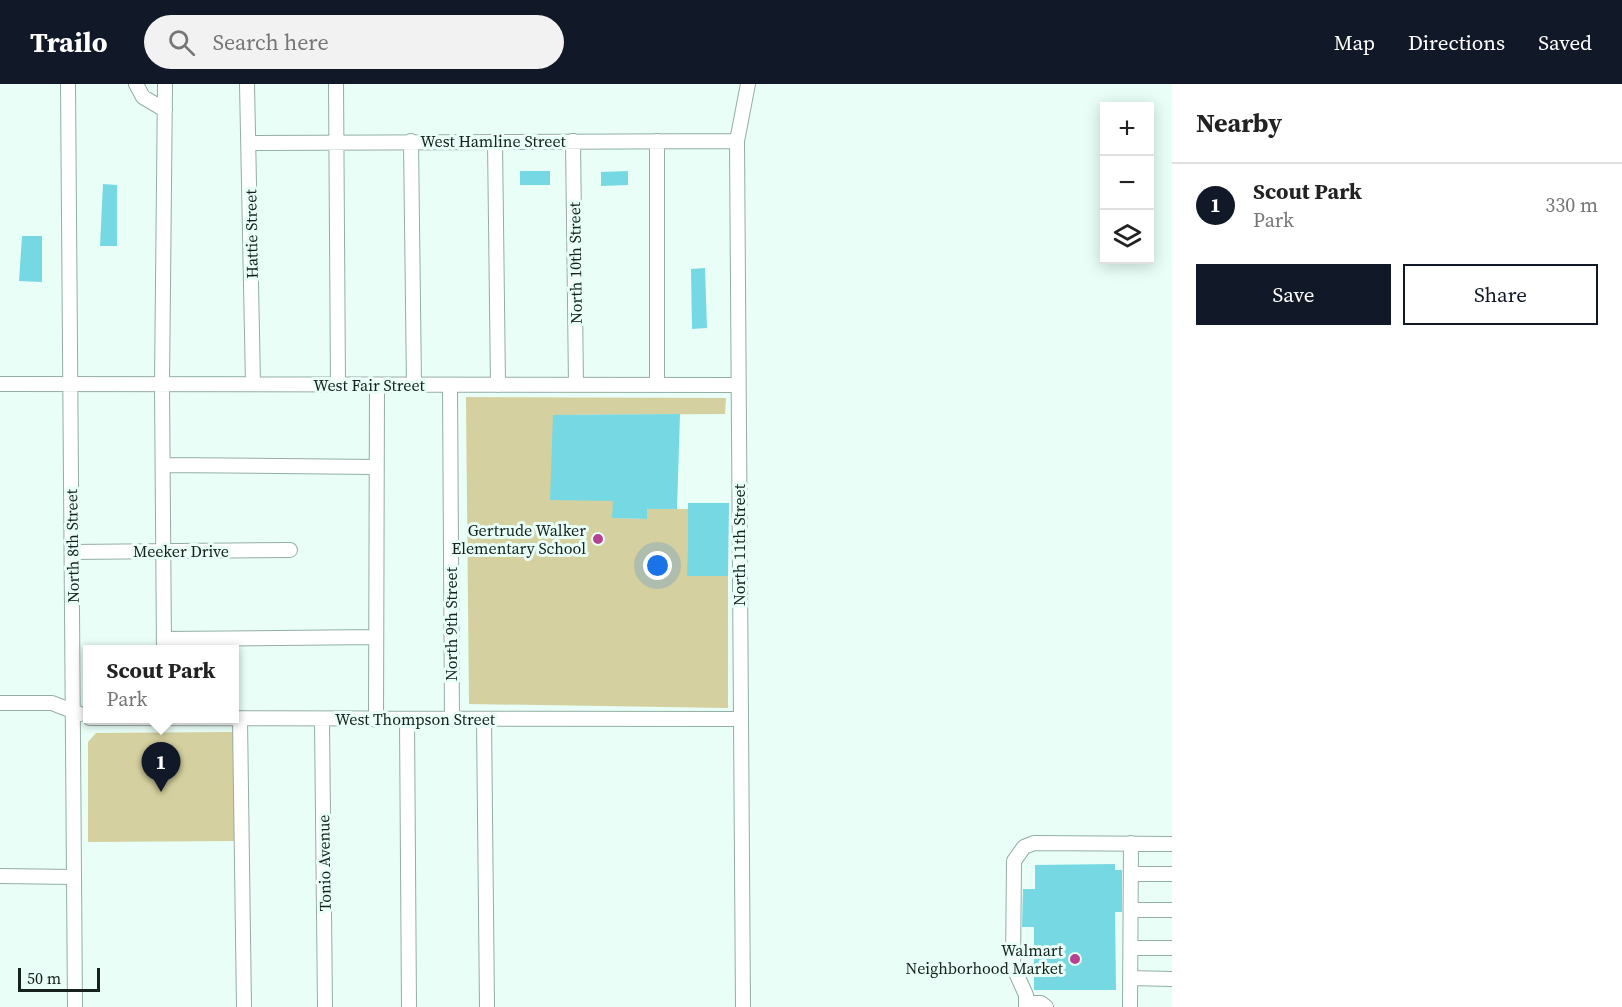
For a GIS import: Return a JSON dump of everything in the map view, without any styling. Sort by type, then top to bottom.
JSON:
[{"type":"street","name":"North 8th Street","points":[[68,84],[75,1007]]},
{"type":"street","points":[[136,84],[143,97],[165,110]]},
{"type":"street","points":[[165,84],[162,384],[164,644],[376,637]]},
{"type":"street","name":"Hattie Street","points":[[248,84],[253,384]]},
{"type":"street","points":[[336,84],[338,384]]},
{"type":"street","name":"North 11th Street","points":[[743,1007],[737,141],[747,84]]},
{"type":"street","points":[[411,141],[414,385]]},
{"type":"street","points":[[495,141],[498,385]]},
{"type":"street","name":"North 10th Street","points":[[573,141],[576,385]]},
{"type":"street","points":[[657,141],[657,385]]},
{"type":"street","name":"West Hamline Street","points":[[250,143],[737,141]]},
{"type":"street","name":"West Fair Street","points":[[0,384],[738,385]]},
{"type":"street","points":[[376,385],[376,720]]},
{"type":"street","name":"North 9th Street","points":[[450,385],[452,719]]},
{"type":"street","points":[[164,465],[376,467]]},
{"type":"street","name":"Meeker Drive","points":[[72,552],[290,550]]},
{"type":"street","name":"West Thompson Street","points":[[0,703],[52,703],[83,715]]},
{"type":"street","points":[[240,719],[244,1007]]},
{"type":"street","name":"West Thompson Street","points":[[240,719],[740,719]]},
{"type":"street","points":[[407,719],[409,1007]]},
{"type":"street","points":[[484,719],[487,1007]]},
{"type":"street","name":"Tonio Avenue","points":[[322,720],[325,1007]]},
{"type":"street","points":[[1046,1007],[1041,1003],[1026,1005],[1026,995],[1013,966],[1014,861],[1024,847],[1034,843],[1172,844]]},
{"type":"street","points":[[1130,1007],[1131,843]]},
{"type":"street","points":[[1131,874],[1172,874]]},
{"type":"street","points":[[0,876],[74,877]]},
{"type":"street","points":[[1131,910],[1172,910]]},
{"type":"street","points":[[1131,948],[1172,948]]},
{"type":"street","points":[[1130,978],[1172,979]]},
{"type":"shaded area","name":"Gertrude Walker Elementary School","points":[[466,397],[726,398],[725,414],[553,415],[613,501],[613,518],[647,519],[647,509],[688,509],[687,576],[728,576],[728,708],[469,704]]},
{"type":"shaded area","points":[[234,732],[234,841],[88,842],[88,742],[96,733]]},
{"type":"building","points":[[520,171],[550,171],[550,185],[520,185]]},
{"type":"building","points":[[628,171],[628,185],[601,186],[601,172]]},
{"type":"building","points":[[103,184],[117,185],[117,246],[100,246]]},
{"type":"building","points":[[22,236],[42,236],[42,282],[19,281]]},
{"type":"building","points":[[705,268],[707,328],[692,329],[691,269]]},
{"type":"building","points":[[680,414],[677,509],[647,509],[647,519],[612,518],[613,501],[550,500],[553,415]]},
{"type":"building","points":[[688,503],[729,503],[728,576],[687,576]]},
{"type":"building","name":"Walmart Neighborhood Market","points":[[1115,864],[1115,870],[1122,870],[1122,912],[1115,912],[1116,990],[1034,990],[1034,927],[1022,927],[1023,889],[1035,889],[1035,865]]},
{"type":"place","name":"Gertrude Walker Elementary School","points":[[598,539]]},
{"type":"place","name":"Scout Park","points":[[161,792]]},
{"type":"place","name":"Walmart Neighborhood Market","points":[[1075,959]]}]
